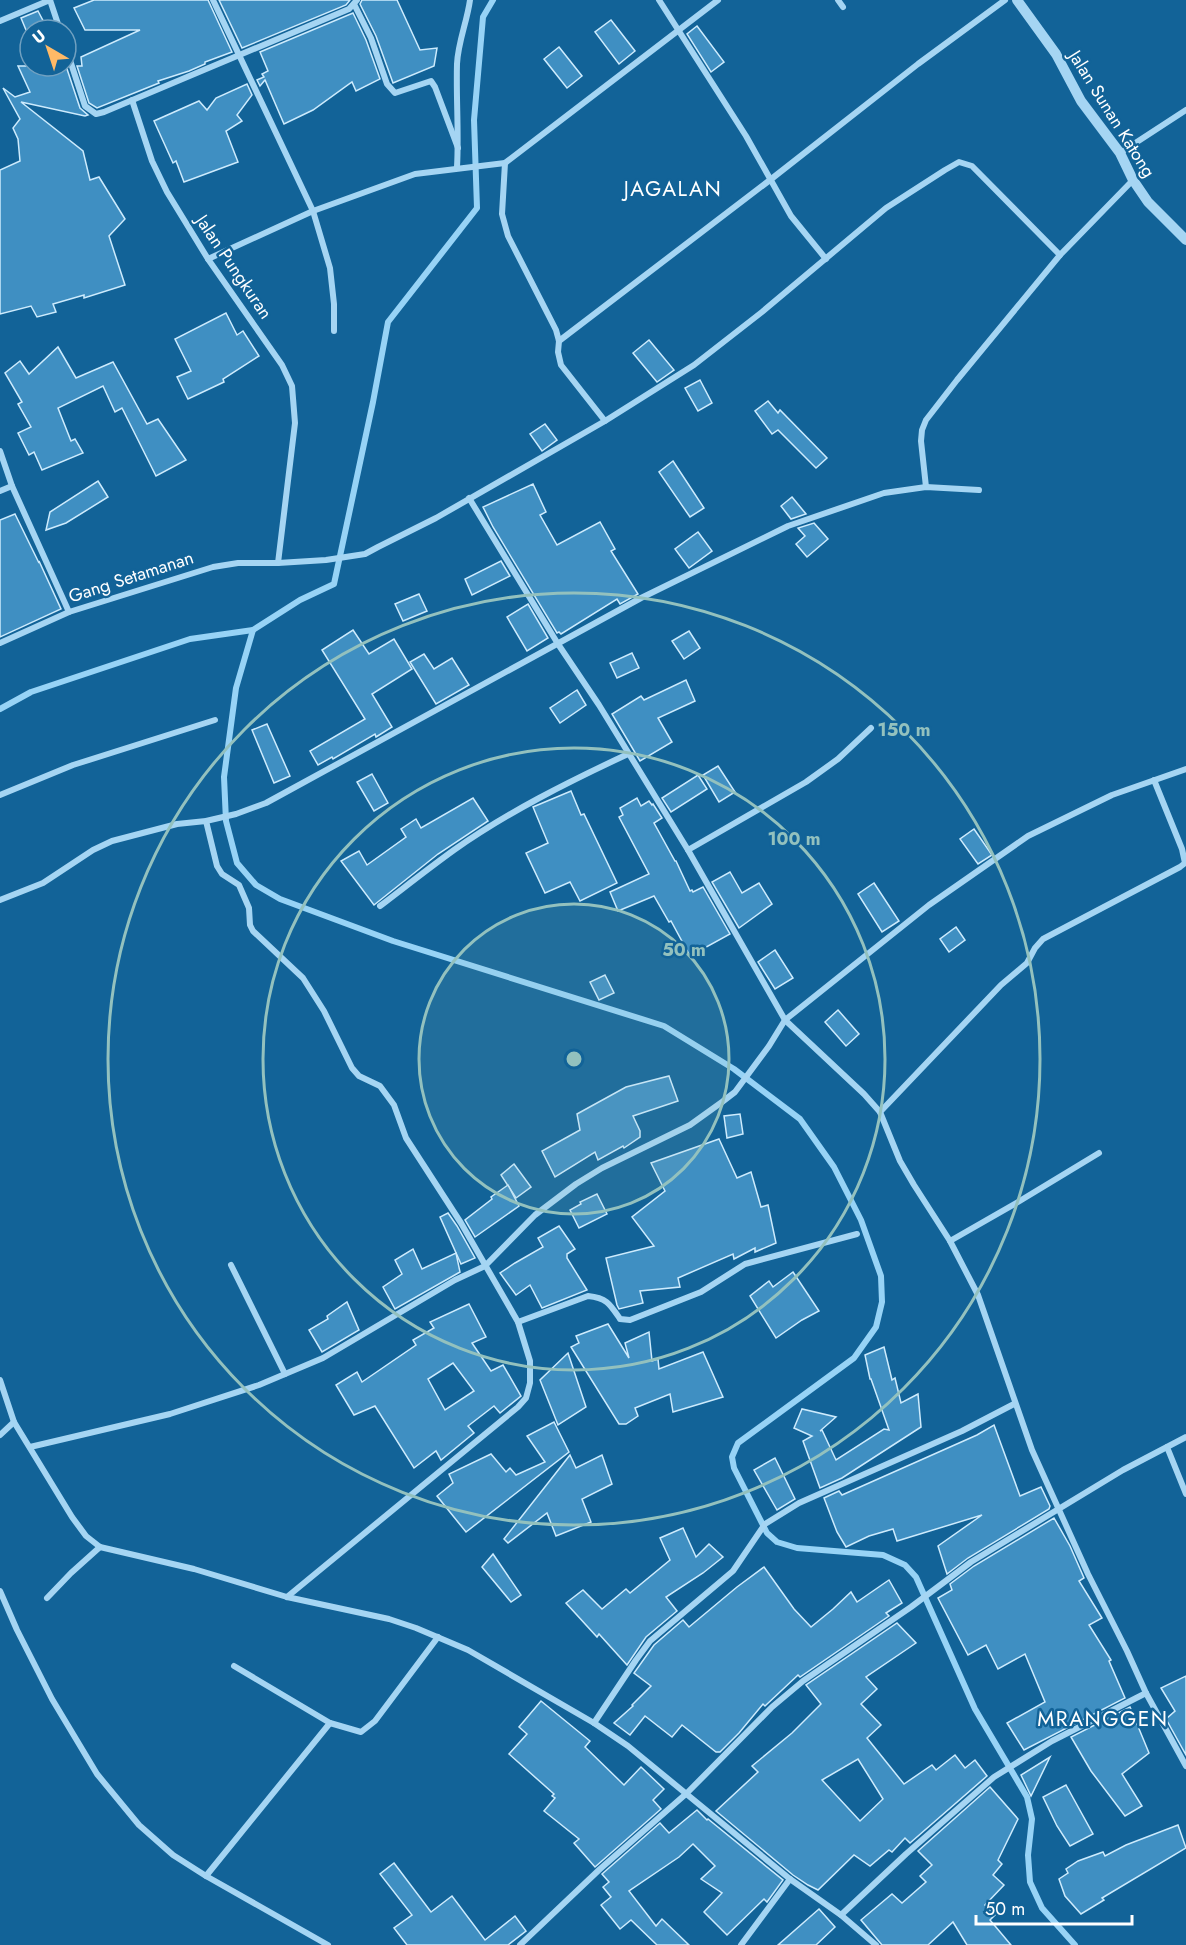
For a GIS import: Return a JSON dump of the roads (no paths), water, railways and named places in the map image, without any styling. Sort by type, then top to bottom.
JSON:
[{"type":"street","points":[[0,21],[50,0],[56,18]]},
{"type":"street","points":[[213,0],[313,211],[330,268],[334,331]]},
{"type":"street","points":[[459,167],[457,63],[460,37],[470,0]]},
{"type":"street","points":[[659,0],[746,136],[790,216],[826,259]]},
{"type":"street","points":[[208,259],[313,211],[415,174],[505,163],[718,0]]},
{"type":"street","points":[[838,0],[843,7]]},
{"type":"street","points":[[559,341],[918,64],[1005,0]]},
{"type":"street","name":"Jalan Sunan Katong","points":[[1017,0],[1056,54],[1081,101],[1120,153],[1133,180],[1148,202],[1186,240]]},
{"type":"street","points":[[76,78],[85,106],[96,114],[104,112],[348,9],[356,2],[391,90],[395,93],[431,81],[458,148]]},
{"type":"street","name":"Jalan Pungkuran","points":[[132,100],[152,161],[162,182],[208,259],[282,365],[292,386],[295,423],[278,563]]},
{"type":"street","points":[[1120,153],[1186,110]]},
{"type":"street","name":"Gang Setamanan","points":[[0,643],[69,612],[213,567],[238,563],[326,560],[365,554],[436,518],[605,421],[694,365],[762,312],[886,208],[959,162],[972,166],[1060,255]]},
{"type":"street","points":[[505,163],[502,214],[508,236],[556,330],[561,365],[605,421]]},
{"type":"street","points":[[926,487],[921,441],[926,420],[1060,255],[1133,180]]},
{"type":"street","points":[[0,451],[12,486],[69,612]]},
{"type":"street","points":[[0,491],[12,486]]},
{"type":"street","points":[[0,900],[42,883],[93,850],[112,841],[177,824],[236,814],[284,794],[641,598],[788,526],[884,493],[926,487],[979,490]]},
{"type":"street","points":[[470,498],[558,644],[599,705],[688,850],[785,1020],[880,1112],[900,1161],[950,1241],[978,1295],[1014,1404],[1058,1509],[1146,1693],[1186,1766]]},
{"type":"street","points":[[0,795],[73,765],[215,720]]},
{"type":"street","points":[[688,850],[807,782],[838,759],[871,728]]},
{"type":"street","points":[[380,906],[456,849],[511,814],[565,783],[628,754]]},
{"type":"street","points":[[30,1447],[170,1414],[259,1385],[324,1359],[455,1280],[485,1266],[535,1215],[576,1184],[602,1168],[690,1125],[735,1092],[785,1020],[929,905],[1028,836],[1112,795],[1186,769]]},
{"type":"street","points":[[880,1112],[1002,985],[1030,960],[1035,948],[1043,939],[1185,863],[1182,849],[1154,780]]},
{"type":"street","points":[[209,820],[217,866],[222,874],[239,885],[249,908],[250,925],[253,932],[303,978],[324,1011],[352,1068],[359,1076],[380,1086],[385,1091],[394,1105],[406,1138],[461,1223],[518,1322],[530,1361],[530,1383],[526,1398],[287,1597]]},
{"type":"street","points":[[950,1241],[1099,1153]]},
{"type":"street","points":[[518,1322],[588,1296],[598,1297],[608,1302],[620,1319],[630,1320],[701,1292],[745,1264],[857,1234]]},
{"type":"street","points":[[231,1265],[285,1374]]},
{"type":"street","points":[[0,1380],[14,1422],[72,1517],[86,1536],[100,1547],[194,1569],[287,1597],[388,1619],[468,1650],[594,1723],[628,1746],[790,1879],[841,1915],[876,1945]]},
{"type":"street","points":[[594,1723],[650,1641],[734,1571],[765,1524],[799,1503],[962,1431],[1014,1404]]},
{"type":"street","points":[[0,1435],[14,1422]]},
{"type":"street","points":[[520,1945],[600,1869],[687,1793],[772,1707],[795,1688],[971,1562],[1124,1470],[1186,1437]]},
{"type":"street","points":[[1167,1447],[1186,1494]]},
{"type":"street","points":[[47,1598],[100,1547]]},
{"type":"street","points":[[0,1593],[52,1699],[97,1774],[139,1825],[173,1855],[206,1876],[328,1945]]},
{"type":"street","points":[[234,1666],[330,1722],[361,1732],[375,1721],[438,1637]]},
{"type":"street","points":[[841,1915],[994,1777],[1061,1736],[1146,1693]]},
{"type":"street","points":[[206,1876],[330,1722]]},
{"type":"street","points":[[741,1945],[790,1879]]},
{"type":"waterway","points":[[0,709],[31,692],[190,639],[253,630],[300,600],[334,584],[388,322],[477,208],[474,120],[483,17],[493,0]]},
{"type":"waterway","points":[[253,630],[236,688],[224,777],[226,821],[237,863],[256,885],[280,899],[393,941],[664,1026],[734,1069],[800,1119],[834,1167],[861,1220],[881,1276],[882,1302],[876,1327],[854,1358],[738,1443],[732,1457],[734,1468],[767,1533],[777,1542],[797,1548],[883,1555],[905,1565],[916,1577],[975,1709],[1027,1797],[1032,1819],[1028,1855],[1030,1882],[1042,1908],[1075,1945]]},
{"type":"district","name":"JAGALAN","points":[[673,189]]},
{"type":"district","name":"MRANGGEN","points":[[1103,1719]]}]
